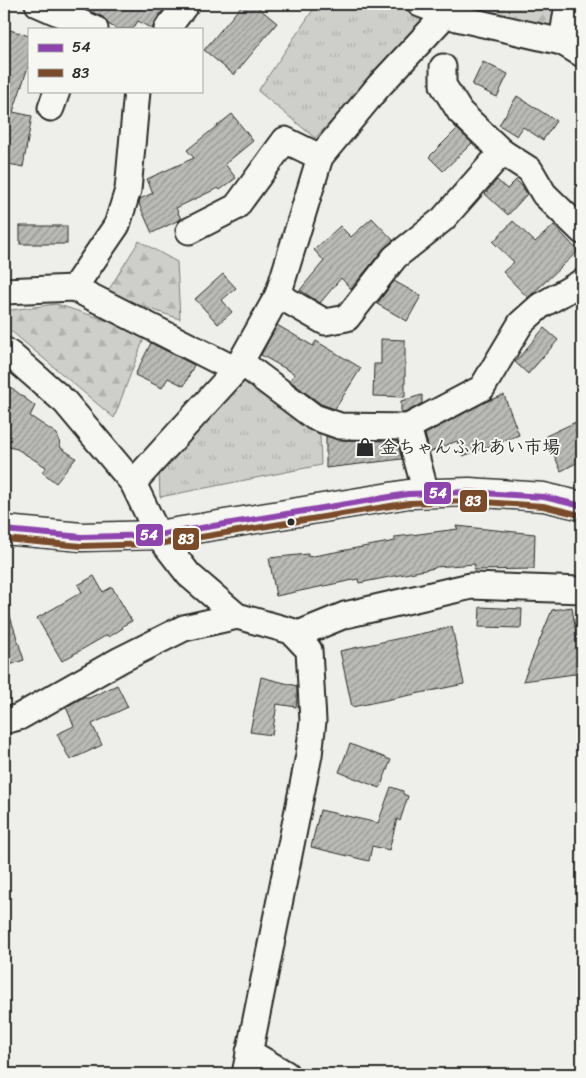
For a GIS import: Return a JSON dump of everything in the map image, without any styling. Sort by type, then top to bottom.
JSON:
[{"type":"main road","points":[[4,530],[82,537],[158,535],[408,494],[426,493],[469,492],[544,497],[582,506]]},
{"type":"street","points":[[38,4],[83,26]]},
{"type":"street","points":[[168,28],[186,4]]},
{"type":"street","points":[[420,4],[454,12],[572,48],[568,4]]},
{"type":"street","points":[[132,483],[238,366],[278,295],[320,157],[378,87],[454,12]]},
{"type":"street","points":[[442,67],[443,86],[460,112],[502,152],[530,170],[544,194],[582,231]]},
{"type":"street","points":[[74,288],[117,225],[128,190],[137,92]]},
{"type":"street","points":[[189,231],[236,207],[285,140],[320,157]]},
{"type":"street","points":[[278,295],[325,322],[346,318],[395,257],[442,219],[502,152]]},
{"type":"street","points":[[4,291],[74,288],[238,366],[314,417],[340,426],[408,426],[482,388],[521,323],[540,306],[582,282]]},
{"type":"street","points":[[4,350],[65,402],[132,483],[158,535],[189,575],[237,616],[291,631],[309,650],[313,721],[309,755],[247,1063],[286,1074]]},
{"type":"street","points":[[408,426],[426,493]]},
{"type":"street","points":[[296,635],[345,615],[471,586],[582,590]]},
{"type":"street","points":[[4,721],[19,717],[120,660],[184,628],[237,616]]},
{"type":"green space","points":[[317,4],[395,4],[433,17],[315,138],[258,91]]},
{"type":"green space","points":[[471,4],[558,4],[556,28],[469,8]]},
{"type":"green space","points":[[139,241],[177,262],[180,319],[106,294]]},
{"type":"green space","points":[[56,304],[146,333],[114,418],[4,325],[4,311]]},
{"type":"green space","points":[[244,379],[320,435],[321,465],[160,497],[159,472]]},
{"type":"building","points":[[73,4],[168,4],[152,28],[138,21],[134,28],[115,28],[108,24],[101,16]]},
{"type":"building","points":[[243,4],[254,4],[277,23],[234,75],[204,50]]},
{"type":"building","points":[[7,29],[28,36],[28,67],[13,112],[32,116],[23,167],[4,163],[4,39]]},
{"type":"building","points":[[483,62],[508,74],[497,97],[472,85]]},
{"type":"building","points":[[517,96],[556,121],[543,140],[523,127],[517,136],[499,125]]},
{"type":"building","points":[[232,114],[253,141],[225,164],[236,178],[220,190],[218,188],[176,208],[181,219],[152,233],[139,204],[140,199],[153,193],[147,179],[194,158],[187,150]]},
{"type":"building","points":[[457,129],[472,143],[443,171],[429,157]]},
{"type":"building","points":[[497,180],[507,189],[516,180],[527,194],[508,215],[485,194]]},
{"type":"building","points":[[372,218],[393,240],[384,248],[351,289],[341,278],[320,303],[300,290],[324,261],[314,250],[340,226],[351,237]]},
{"type":"building","points":[[513,221],[535,242],[554,225],[578,251],[528,298],[503,272],[514,262],[493,242]]},
{"type":"building","points":[[20,226],[67,226],[67,244],[20,244]]},
{"type":"building","points":[[223,274],[236,288],[222,300],[232,312],[218,324],[195,299]]},
{"type":"building","points":[[394,281],[421,296],[407,321],[377,304]]},
{"type":"building","points":[[277,325],[313,346],[316,341],[361,368],[335,409],[321,404],[290,381],[295,374],[261,355]]},
{"type":"building","points":[[544,328],[558,340],[528,374],[515,362]]},
{"type":"building","points":[[381,339],[405,340],[405,397],[373,396],[374,364],[381,364]]},
{"type":"building","points":[[151,343],[194,365],[184,386],[168,378],[162,388],[135,375]]},
{"type":"building","points":[[4,382],[35,406],[30,416],[57,434],[61,448],[76,458],[56,483],[42,472],[46,467],[17,449],[4,446]]},
{"type":"building","points":[[422,395],[422,403],[405,413],[401,413],[401,401]]},
{"type":"building","points":[[504,395],[519,435],[463,456],[457,441],[430,452],[425,434],[485,402]]},
{"type":"building","points":[[582,419],[582,460],[561,471],[546,436]]},
{"type":"building","name":"金ちゃんふれあい市場","points":[[326,436],[340,440],[397,441],[402,459],[326,468]]},
{"type":"building","points":[[456,526],[535,534],[534,569],[474,570],[475,564],[435,567],[359,583],[358,579],[276,596],[269,558],[308,554],[308,557],[395,541],[395,537],[458,529]]},
{"type":"building","points":[[94,576],[103,592],[112,587],[132,621],[122,626],[123,628],[109,637],[107,635],[62,661],[37,618],[82,592],[78,585]]},
{"type":"building","points":[[480,607],[522,609],[521,628],[479,627]]},
{"type":"building","points":[[572,607],[582,673],[523,681],[552,610]]},
{"type":"building","points":[[8,610],[24,660],[4,667],[4,611]]},
{"type":"building","points":[[452,627],[464,684],[352,707],[340,651]]},
{"type":"building","points":[[261,677],[297,686],[296,707],[277,704],[272,735],[250,732]]},
{"type":"building","points":[[117,685],[128,707],[92,724],[102,745],[70,760],[57,734],[74,726],[66,707],[82,698],[89,698]]},
{"type":"building","points":[[350,744],[391,760],[380,788],[339,772]]},
{"type":"building","points":[[391,787],[403,791],[403,794],[408,796],[400,821],[397,819],[389,850],[372,846],[369,861],[311,847],[320,810],[378,823]]},
{"type":"transit line","name":"54","points":[[4,530],[82,537],[158,535],[408,494],[469,492],[544,497],[582,506]]},
{"type":"transit line","name":"83","points":[[4,539],[81,546],[158,544],[409,503],[469,501],[543,506],[580,515]]},
{"type":"place","name":"金ちゃんふれあい市場","points":[[365,447]]}]
